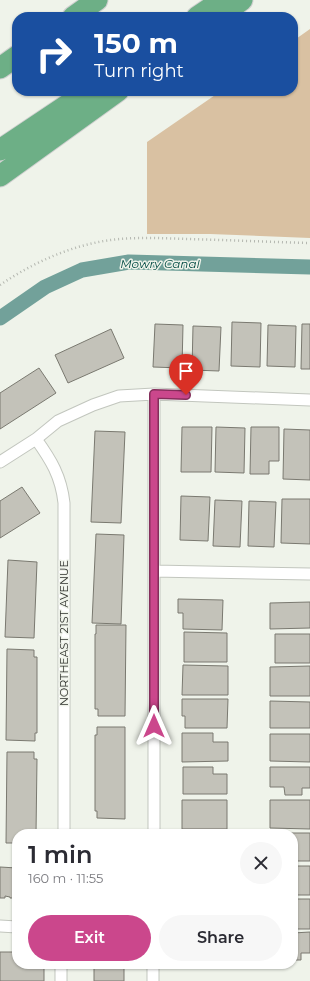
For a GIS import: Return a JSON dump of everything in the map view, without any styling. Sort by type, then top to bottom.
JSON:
[{"type":"highway","points":[[80,12],[97,0]]},
{"type":"highway","points":[[204,12],[222,0]]},
{"type":"highway","points":[[226,12],[242,0]]},
{"type":"highway","points":[[0,68],[12,60]]},
{"type":"highway","points":[[0,150],[81,96]]},
{"type":"highway","points":[[0,176],[111,96]]},
{"type":"street","points":[[0,462],[36,439],[58,421],[93,405],[119,396],[154,394],[310,400]]},
{"type":"street","points":[[154,394],[154,829]]},
{"type":"street","name":"NORTHEAST 21ST AVENUE","points":[[36,439],[55,469],[62,490],[64,503],[64,829]]},
{"type":"street","points":[[154,571],[310,574]]},
{"type":"street","points":[[0,926],[12,927]]},
{"type":"street","points":[[61,969],[61,981]]},
{"type":"street","points":[[153,969],[153,981]]},
{"type":"path","points":[[0,285],[8,279],[49,258],[73,248],[95,242],[147,238],[310,243]]},
{"type":"shaded area","points":[[310,29],[310,238],[210,234],[147,234],[147,142],[214,96],[298,96],[298,37]]},
{"type":"building","points":[[232,322],[261,323],[260,367],[231,366]]},
{"type":"building","points":[[155,324],[183,325],[182,368],[153,367]]},
{"type":"building","points":[[302,324],[310,324],[310,369],[301,369]]},
{"type":"building","points":[[268,325],[296,326],[295,367],[267,366]]},
{"type":"building","points":[[193,326],[221,327],[219,371],[192,370]]},
{"type":"building","points":[[111,329],[124,358],[68,383],[55,355]]},
{"type":"building","points":[[39,368],[56,393],[0,429],[0,393]]},
{"type":"building","points":[[182,427],[212,427],[211,472],[181,472]]},
{"type":"building","points":[[216,427],[245,428],[244,473],[215,472]]},
{"type":"building","points":[[251,427],[279,427],[279,461],[269,461],[269,474],[250,474]]},
{"type":"building","points":[[284,429],[310,430],[310,480],[283,479]]},
{"type":"building","points":[[95,431],[125,432],[121,523],[91,522]]},
{"type":"building","points":[[22,487],[40,513],[0,538],[0,501]]},
{"type":"building","points":[[181,496],[210,497],[208,541],[180,540]]},
{"type":"building","points":[[282,499],[310,499],[310,544],[281,543]]},
{"type":"building","points":[[215,500],[242,501],[240,547],[213,546]]},
{"type":"building","points":[[249,501],[276,502],[274,547],[248,546]]},
{"type":"building","points":[[96,534],[124,535],[121,624],[92,623]]},
{"type":"building","points":[[8,560],[37,562],[34,638],[5,637]]},
{"type":"building","points":[[178,599],[223,600],[222,630],[183,629],[183,613],[178,613]]},
{"type":"building","points":[[310,602],[310,628],[270,629],[270,603]]},
{"type":"building","points":[[96,625],[126,625],[125,716],[98,716],[98,709],[95,709]]},
{"type":"building","points":[[184,632],[227,633],[227,662],[184,662]]},
{"type":"building","points":[[275,634],[310,634],[310,663],[275,663]]},
{"type":"building","points":[[7,649],[34,650],[34,657],[37,657],[37,733],[35,733],[35,741],[6,740]]},
{"type":"building","points":[[183,665],[228,666],[228,695],[182,695]]},
{"type":"building","points":[[310,666],[310,696],[270,696],[270,667]]},
{"type":"building","points":[[182,699],[228,699],[227,728],[185,728],[185,716],[182,716]]},
{"type":"building","points":[[270,701],[310,702],[310,728],[270,728]]},
{"type":"building","points":[[97,727],[125,727],[125,819],[97,818],[97,811],[95,811],[95,735],[97,735]]},
{"type":"building","points":[[182,733],[213,733],[213,742],[228,742],[228,761],[182,762]]},
{"type":"building","points":[[270,734],[310,734],[310,762],[270,761]]},
{"type":"building","points":[[7,752],[34,752],[34,759],[37,759],[36,829],[12,829],[12,843],[6,843]]},
{"type":"building","points":[[183,767],[213,767],[213,774],[227,774],[227,794],[183,794]]},
{"type":"building","points":[[270,767],[310,767],[310,788],[302,788],[302,795],[285,795],[284,787],[270,787]]},
{"type":"building","points":[[182,800],[227,800],[227,829],[182,829]]},
{"type":"building","points":[[270,800],[310,800],[310,829],[270,828]]},
{"type":"building","points":[[298,833],[310,833],[310,861],[298,861]]},
{"type":"building","points":[[298,866],[310,866],[310,895],[298,895]]},
{"type":"building","points":[[0,867],[12,868],[12,898],[5,896],[5,898],[0,898]]},
{"type":"building","points":[[298,899],[310,899],[310,929],[298,929]]},
{"type":"building","points":[[310,932],[310,953],[301,953],[301,960],[298,960],[298,933]]},
{"type":"building","points":[[0,952],[12,952],[12,969],[44,969],[44,981],[0,981]]},
{"type":"building","points":[[94,969],[124,969],[124,981],[94,981]]},
{"type":"waterway","name":"Mowry Canal","points":[[0,318],[45,287],[82,270],[129,262],[310,267]]},
{"type":"route","points":[[154,726],[154,394],[186,395]]}]
